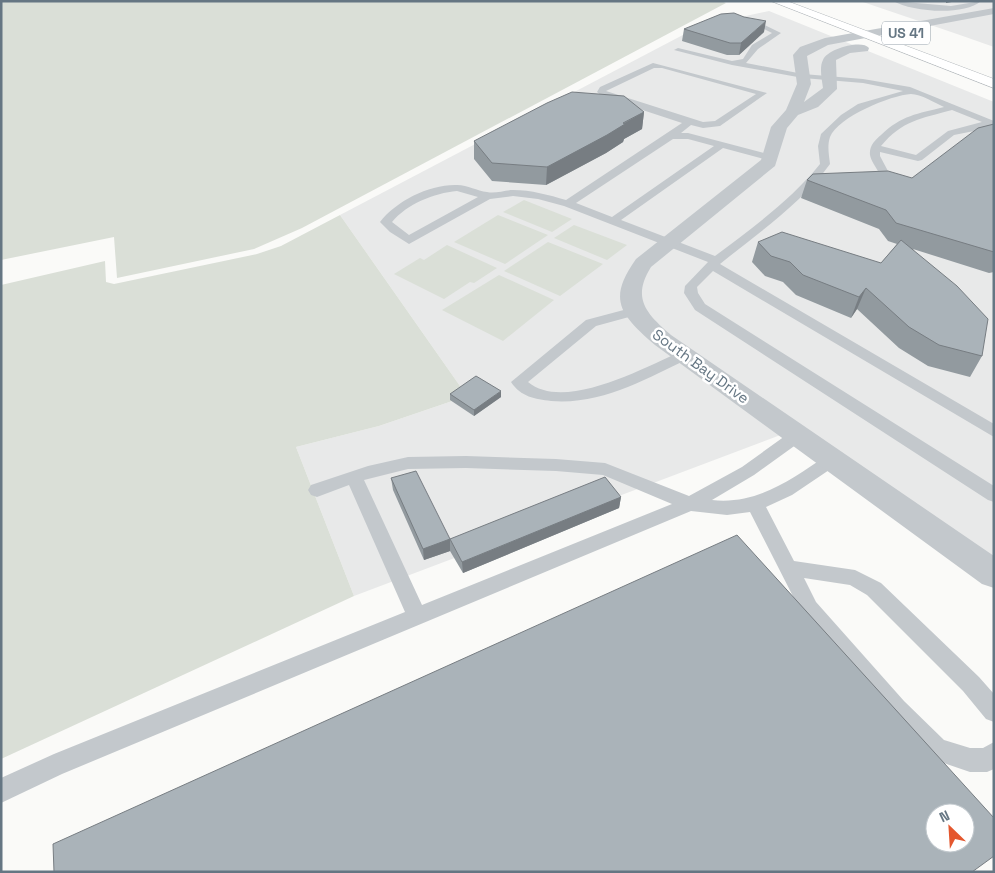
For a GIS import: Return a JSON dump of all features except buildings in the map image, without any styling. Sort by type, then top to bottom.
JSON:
[{"type":"main road","name":"US 41","points":[[776,1],[994,84]]},
{"type":"main road","name":"US 41","points":[[873,21],[917,38]]},
{"type":"street","name":"South Bay Drive","points":[[994,11],[825,42],[805,50],[800,55],[804,84],[792,112],[779,127],[770,162],[643,263],[633,276],[629,291],[635,311],[644,324],[994,574]]},
{"type":"street","points":[[792,112],[813,104],[830,89],[828,63],[830,58],[837,54],[994,22]]},
{"type":"lane","points":[[896,1],[923,7],[947,8],[973,5],[978,1]]},
{"type":"lane","points":[[732,63],[746,61],[755,47],[776,33],[752,20]]},
{"type":"lane","points":[[678,50],[732,63],[803,76],[863,81],[913,91],[992,123]]},
{"type":"lane","points":[[568,204],[577,196],[671,136],[689,122],[703,125],[717,124],[763,93],[653,65],[603,89],[601,92],[606,96],[689,122]]},
{"type":"lane","points":[[913,91],[861,106],[834,126],[826,134],[824,140],[825,164],[821,176],[714,263],[691,286],[691,293],[700,306],[994,496]]},
{"type":"lane","points":[[856,177],[881,176],[884,173],[875,156],[876,148],[882,139],[898,124],[908,119],[954,107]]},
{"type":"lane","points":[[876,148],[918,158],[951,133],[992,123]]},
{"type":"lane","points":[[671,136],[688,136],[771,158]]},
{"type":"lane","points":[[613,222],[721,145]]},
{"type":"lane","points":[[487,196],[409,240],[386,222],[399,209],[441,189],[459,188],[487,196],[513,193],[539,196],[568,204],[669,243],[714,263],[994,431]]},
{"type":"lane","points":[[635,311],[592,323],[520,382],[532,394],[572,397],[601,392],[685,355]]},
{"type":"lane","points":[[1,792],[54,766],[690,504],[748,471],[798,435]]},
{"type":"lane","points":[[317,490],[368,472],[408,463],[466,462],[605,469],[690,504],[731,508],[755,503],[782,494],[832,460]]},
{"type":"lane","points":[[354,477],[416,616]]},
{"type":"lane","points":[[755,503],[809,608],[896,709],[937,750],[970,760],[987,760],[994,754]]},
{"type":"lane","points":[[787,568],[843,575],[855,578],[874,588],[971,684],[994,711]]},
{"type":"shaded area","points":[[1,1],[721,1],[726,3],[302,228],[254,249],[117,278],[114,237],[1,260]]},
{"type":"shaded area","points":[[860,1],[994,1],[994,47],[957,34]]},
{"type":"shaded area","points":[[769,11],[994,102],[994,574],[791,431],[354,596],[296,447],[379,426],[467,396],[340,215],[700,26]]},
{"type":"shaded area","points":[[524,200],[572,219],[552,232],[503,212]]},
{"type":"shaded area","points":[[340,215],[467,396],[379,426],[296,447],[354,596],[1,759],[1,285],[105,261],[106,282],[114,284],[257,254],[281,246]]},
{"type":"shaded area","points":[[498,215],[548,235],[505,264],[454,242]]},
{"type":"shaded area","points":[[574,225],[627,245],[607,260],[554,238]]},
{"type":"shaded area","points":[[548,242],[603,264],[560,296],[504,271]]},
{"type":"shaded area","points":[[447,245],[497,268],[474,283],[470,282],[444,299],[394,274],[420,258],[424,260]]},
{"type":"shaded area","points":[[499,275],[554,300],[503,341],[442,310]]}]
